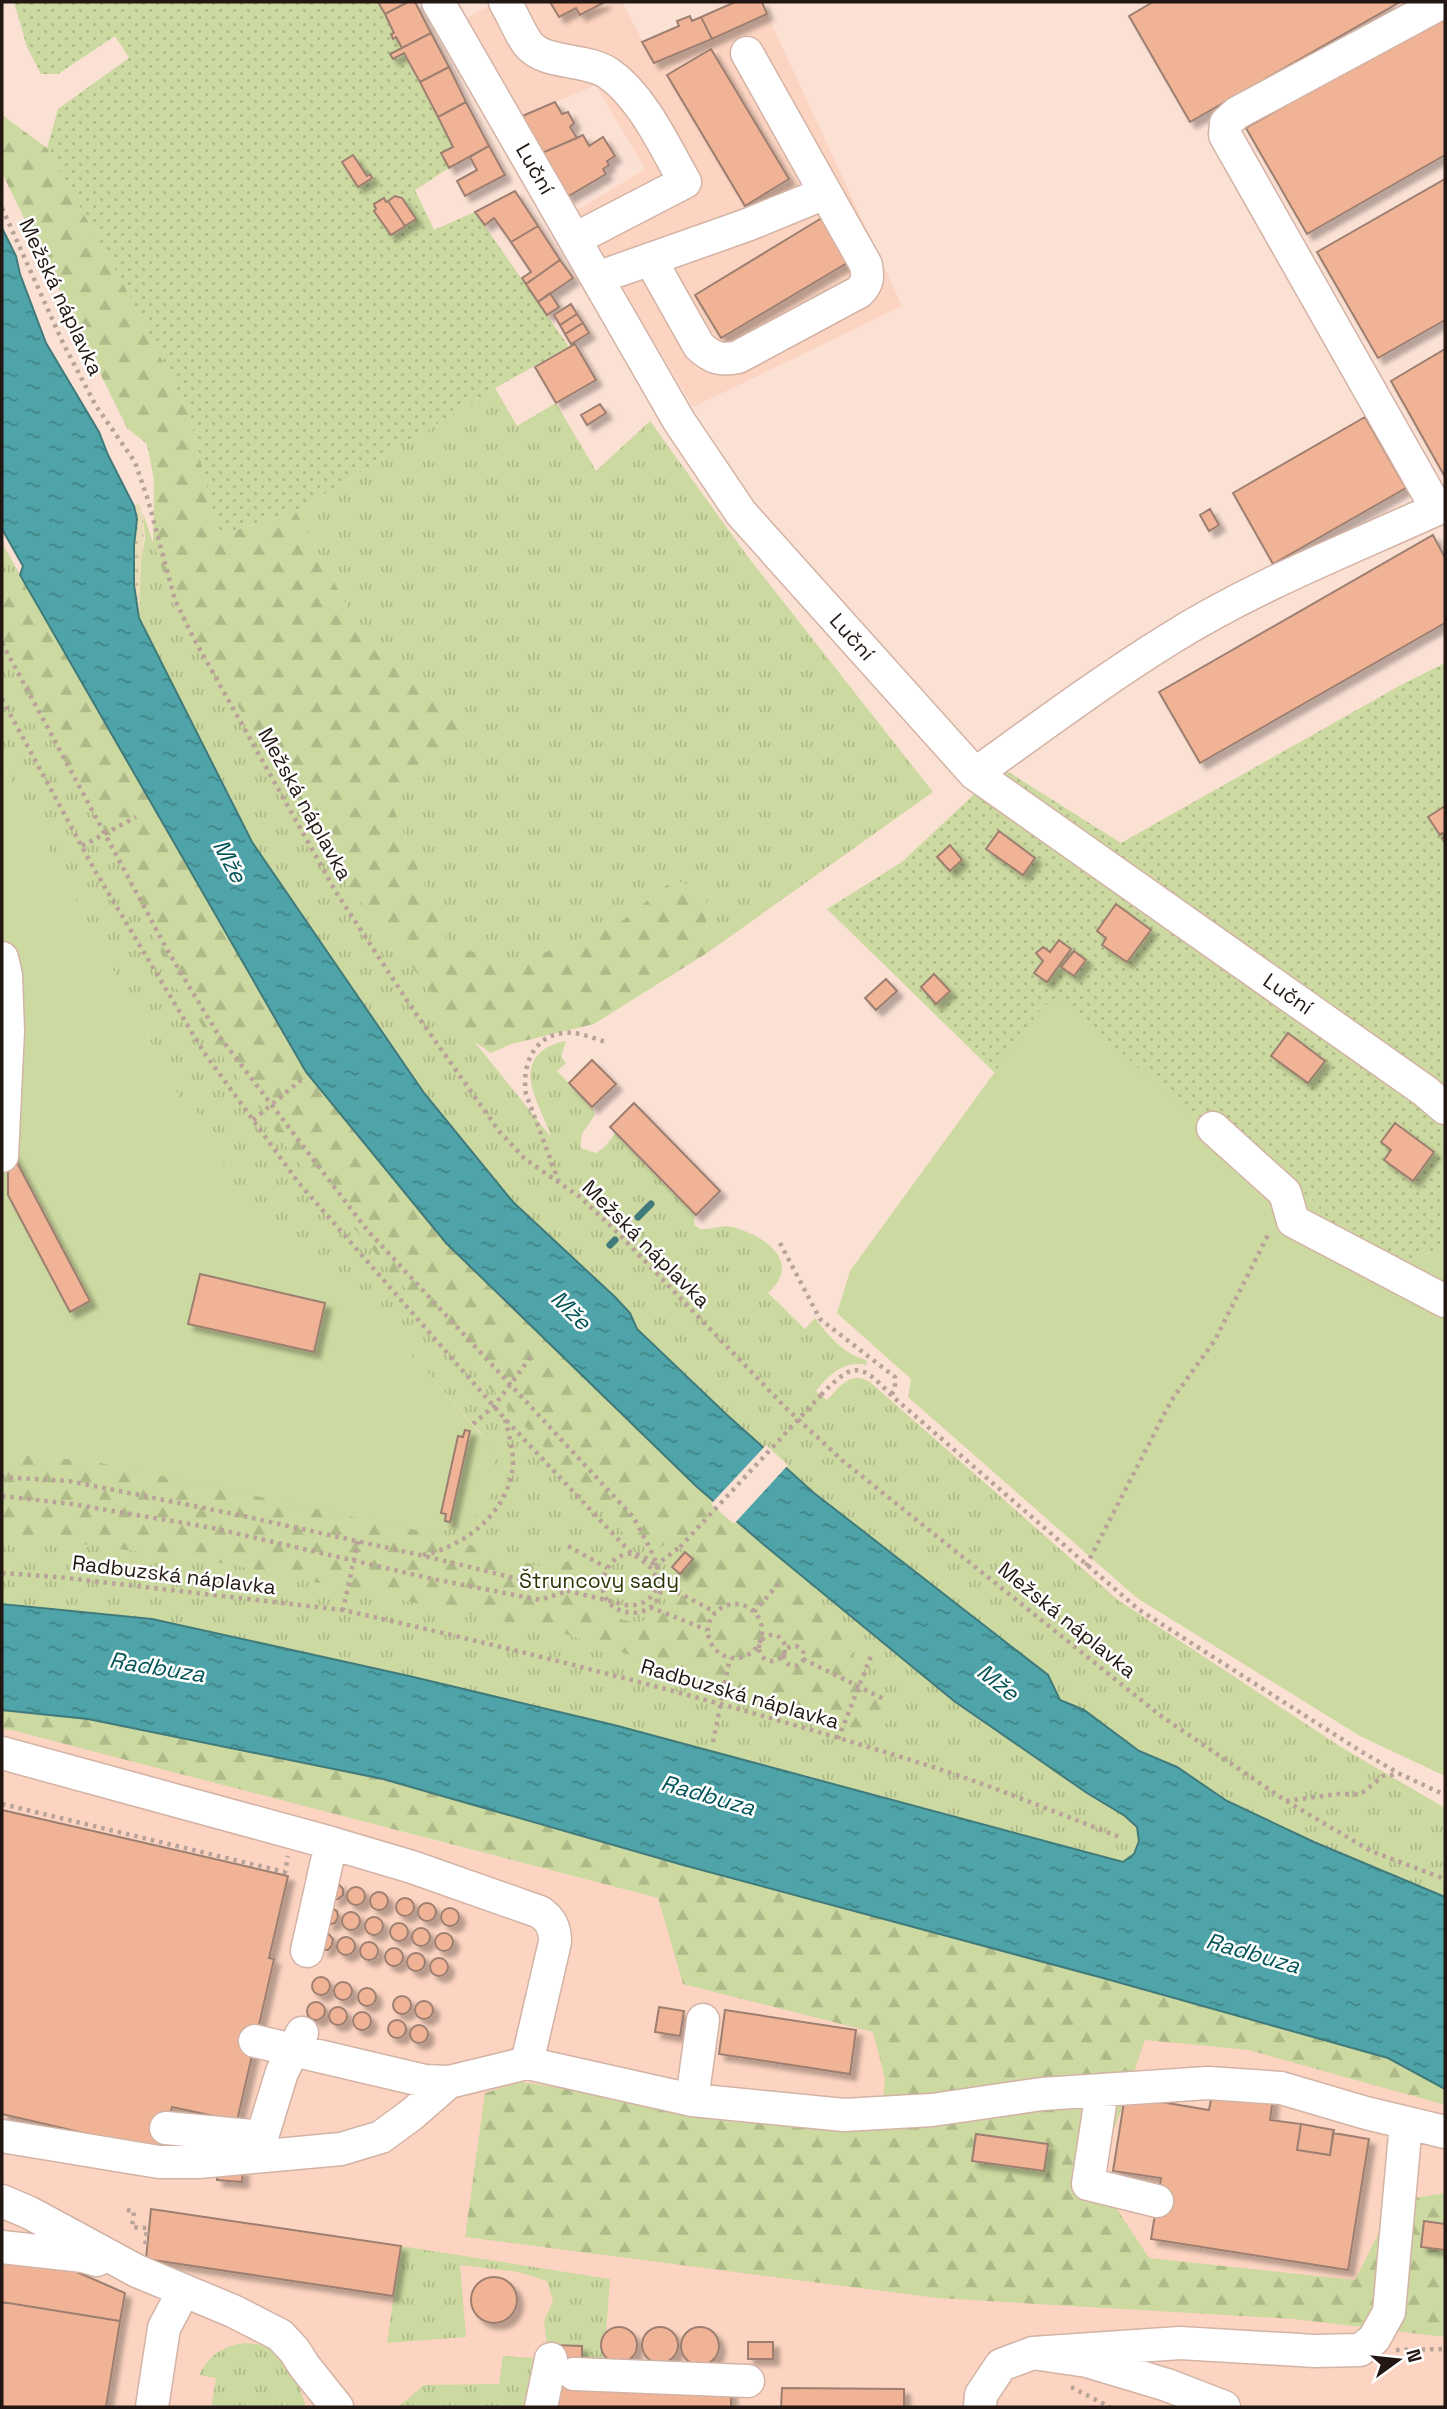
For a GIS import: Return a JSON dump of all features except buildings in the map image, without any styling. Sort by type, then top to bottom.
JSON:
[{"type":"street","points":[[505,2],[528,45],[538,53],[596,67],[628,91],[653,126],[685,182],[575,239]]},
{"type":"street","points":[[975,774],[1169,639],[1241,599],[1441,507],[1225,135],[1226,124],[1237,113],[1444,2]]},
{"type":"street","name":"Luční","points":[[449,5],[575,239],[679,421],[741,513],[975,774],[1439,1096]]},
{"type":"street","points":[[650,259],[699,346],[710,356],[724,360],[738,357],[859,292],[867,284],[866,265],[747,53]]},
{"type":"street","points":[[597,278],[747,225],[825,193]]},
{"type":"street","points":[[2,958],[8,993],[2,1145]]},
{"type":"street","points":[[1213,1128],[1285,1193],[1293,1221],[1445,1301]]},
{"type":"street","points":[[2,1753],[331,1843],[412,1867],[540,1912],[552,1924],[555,1942],[527,2063]]},
{"type":"street","points":[[307,1951],[331,1843]]},
{"type":"street","points":[[692,2100],[703,2020]]},
{"type":"street","points":[[256,2041],[298,2041],[425,2081],[449,2082],[527,2063],[692,2100],[844,2115],[932,2110],[1042,2094],[1208,2083],[1281,2088],[1445,2133]]},
{"type":"street","points":[[166,2128],[262,2137],[282,2072],[298,2041]]},
{"type":"street","points":[[2,2136],[159,2162],[199,2162],[341,2149],[381,2137],[449,2082]]},
{"type":"street","points":[[1102,2091],[1087,2184],[1157,2201]]},
{"type":"street","points":[[979,2407],[981,2395],[1001,2365],[1033,2353],[1180,2343],[1315,2351],[1360,2350],[1374,2339],[1389,2312],[1406,2123]]},
{"type":"street","points":[[2,2201],[30,2213],[137,2271],[233,2311],[280,2335],[337,2407]]},
{"type":"street","points":[[2,2247],[83,2256],[137,2271]]},
{"type":"street","points":[[152,2407],[164,2328],[183,2292]]},
{"type":"street","points":[[1033,2353],[1087,2361],[1167,2385],[1224,2407]]},
{"type":"street","points":[[305,2367],[316,2407]]},
{"type":"street","points":[[541,2407],[563,2367],[748,2384]]},
{"type":"path","name":"Mežská náplavka","points":[[2,208],[63,343],[96,405],[135,462],[175,600],[192,637],[336,892],[414,1011],[499,1131],[525,1159],[559,1182],[617,1231],[786,1408],[843,1461],[1161,1716],[1286,1801],[1371,1851],[1445,1879]]},
{"type":"path","points":[[2,643],[169,953],[219,1036],[368,1231],[634,1518],[662,1584],[715,1612]]},
{"type":"path","points":[[2,699],[82,846],[203,1051],[298,1182],[504,1418],[631,1553],[649,1559],[654,1567],[656,1587],[648,1600],[634,1606],[358,1541],[69,1481],[2,1477]]},
{"type":"path","points":[[82,846],[136,817]]},
{"type":"path","points":[[559,1182],[526,1094],[523,1079],[526,1064],[543,1041],[557,1034],[572,1033],[606,1042]]},
{"type":"path","points":[[253,1120],[301,1080]]},
{"type":"path","points":[[1086,1566],[1171,1401],[1215,1340],[1274,1223],[1285,1193]]},
{"type":"path","points":[[780,1243],[820,1319],[895,1377],[895,1389],[891,1395]]},
{"type":"path","points":[[473,1424],[494,1406],[533,1354]]},
{"type":"path","points":[[654,1567],[680,1548],[843,1374],[853,1370],[866,1372],[1138,1609],[1362,1752],[1445,1795]]},
{"type":"path","points":[[420,1555],[443,1549],[461,1540],[499,1507],[511,1477],[513,1460],[504,1418]]},
{"type":"path","points":[[2,1496],[72,1504],[213,1528],[540,1600],[568,1590]]},
{"type":"path","points":[[343,1610],[358,1541]]},
{"type":"path","points":[[568,1546],[607,1569]]},
{"type":"path","points":[[631,1553],[614,1560],[602,1582],[607,1599],[614,1607],[623,1612],[638,1612],[650,1607],[659,1597],[662,1584]]},
{"type":"path","name":"Radbuzská náplavka","points":[[2,1573],[343,1610],[461,1636],[720,1703],[939,1769],[1120,1837]]},
{"type":"path","points":[[754,1612],[779,1583]]},
{"type":"path","points":[[754,1612],[738,1604],[727,1605],[715,1612],[707,1630],[712,1646],[720,1655],[730,1658],[746,1657],[757,1648],[760,1642],[767,1636],[778,1636],[784,1643],[785,1651],[785,1661],[790,1666],[800,1664],[803,1659],[802,1650],[796,1646],[790,1647],[785,1651],[777,1660],[769,1661],[760,1652],[760,1642],[760,1622],[754,1612]]},
{"type":"path","points":[[650,1607],[707,1630]]},
{"type":"path","points":[[838,1739],[871,1656]]},
{"type":"path","points":[[713,1742],[730,1658]]},
{"type":"path","points":[[803,1659],[886,1700]]},
{"type":"path","points":[[1286,1801],[1356,1794],[1363,1792],[1383,1776],[1400,1774]]},
{"type":"path","points":[[2,1804],[285,1872],[292,1833]]},
{"type":"path","points":[[1360,2350],[1445,2349]]},
{"type":"shaded area","points":[[496,2],[550,2],[559,17],[576,8],[580,15],[605,2],[622,2],[654,63],[767,14],[902,306],[693,407],[576,211],[645,169],[596,85],[520,117],[465,19]]},
{"type":"shaded area","points":[[2,1729],[1445,2102],[1445,2407],[2,2407]]},
{"type":"green space","points":[[14,2],[378,2],[394,33],[391,35],[393,39],[396,37],[453,147],[442,153],[449,168],[415,190],[434,230],[475,212],[569,347],[495,388],[296,512],[219,535],[189,413],[126,289],[47,148],[58,109],[129,58],[115,36],[58,74],[41,74],[27,47]]},
{"type":"green space","points":[[2,115],[47,148],[126,289],[189,413],[219,535],[296,512],[366,641],[466,728],[391,802],[449,946],[517,963],[618,924],[674,879],[706,895],[707,953],[594,1024],[511,1044],[491,1053],[466,1036],[348,885],[173,601],[153,543],[154,480],[147,444],[127,428],[2,173]]},
{"type":"green space","points":[[495,388],[517,426],[556,403],[596,471],[650,421],[748,557],[933,792],[707,953],[706,895],[674,879],[618,924],[517,963],[449,946],[391,802],[466,728],[366,641],[296,512]]},
{"type":"green space","points":[[143,513],[173,601],[348,885],[551,1137],[534,1094],[531,1071],[534,1061],[543,1050],[566,1041],[561,1057],[566,1063],[557,1071],[592,1107],[595,1115],[582,1134],[580,1148],[596,1153],[606,1146],[615,1133],[695,1216],[694,1225],[700,1229],[732,1227],[767,1243],[781,1261],[782,1271],[778,1282],[768,1293],[805,1329],[815,1318],[837,1344],[866,1360],[867,1365],[852,1365],[838,1370],[816,1391],[827,1400],[851,1379],[870,1382],[1118,1600],[1341,1747],[1445,1808],[1445,1897],[1314,1842],[1227,1801],[1177,1767],[1139,1751],[1084,1710],[1060,1700],[1047,1675],[814,1493],[726,1414],[637,1329],[630,1313],[615,1297],[513,1202],[424,1093],[252,842],[139,618],[141,561],[145,538]]},
{"type":"green space","name":"Štruncovy sady","points":[[2,543],[306,1072],[763,1544],[954,1701],[1087,1793],[1125,1816],[1137,1827],[1139,1841],[1134,1854],[1123,1862],[614,1725],[153,1619],[2,1604],[2,1453],[481,1510],[495,1481],[482,1435],[428,1373],[354,1298],[249,1213],[192,1103],[184,1106],[2,764]]},
{"type":"green space","points":[[20,575],[306,1072],[446,1243],[696,1486],[809,1583],[884,1709],[887,1722],[874,1731],[859,1731],[566,1634],[228,1564],[2,1533],[2,1453],[92,1461],[431,1533],[538,1566],[576,1560],[591,1569],[592,1582],[587,1589],[588,1606],[636,1622],[653,1615],[661,1607],[693,1560],[673,1541],[658,1548],[650,1543],[629,1539],[484,1382],[293,1156],[176,988],[122,861],[2,652],[2,582],[12,599]]},
{"type":"green space","points":[[1445,663],[1445,1247],[1404,1262],[1320,1220],[1206,1128],[1043,1007],[995,1073],[827,909],[902,862],[1002,768],[1121,843],[1401,685]]},
{"type":"green space","points":[[2,764],[184,1106],[192,1102],[249,1213],[354,1298],[428,1373],[488,1443],[495,1465],[495,1481],[481,1510],[470,1521],[457,1528],[431,1533],[92,1461],[2,1453]]},
{"type":"green space","points":[[1060,998],[1205,1127],[1212,1120],[1319,1205],[1321,1220],[1404,1262],[1445,1247],[1445,1776],[1360,1736],[1137,1598],[908,1397],[911,1379],[837,1313],[850,1271],[1043,1006]]},
{"type":"green space","points":[[2,1710],[88,1719],[383,1779],[683,1865],[1388,2058],[1445,2089],[1445,2105],[1249,2050],[1145,2040],[1097,2179],[1149,2258],[1355,2280],[1395,2201],[1445,2193],[1445,2337],[1294,2319],[937,2298],[465,2237],[485,2093],[521,2082],[861,2130],[881,2118],[885,2079],[873,2032],[683,1984],[658,1898],[2,1729]]},
{"type":"green space","points":[[401,2246],[610,2279],[606,2332],[601,2344],[604,2356],[609,2361],[582,2360],[581,2346],[547,2345],[544,2321],[553,2301],[547,2281],[518,2272],[460,2265],[466,2337],[387,2343]]},
{"type":"green space","points":[[246,2343],[267,2346],[279,2353],[294,2375],[306,2407],[211,2407],[216,2378],[199,2375],[207,2362],[218,2352]]},
{"type":"green space","points":[[503,2356],[548,2359],[536,2407],[398,2407],[424,2385],[499,2384]]},
{"type":"sand","points":[[139,503],[144,533],[139,618],[135,584],[134,506]]},
{"type":"water","points":[[2,228],[16,256],[46,343],[99,432],[134,506],[137,519],[134,585],[139,618],[252,842],[424,1093],[513,1202],[615,1297],[630,1313],[637,1329],[726,1414],[814,1493],[1048,1675],[1060,1700],[1084,1710],[1139,1751],[1177,1767],[1227,1801],[1314,1842],[1445,1897],[1445,2089],[1388,2058],[683,1865],[383,1779],[88,1719],[2,1710],[2,1604],[152,1619],[614,1725],[1123,1862],[1134,1854],[1139,1841],[1137,1827],[1125,1816],[1087,1793],[954,1701],[696,1486],[446,1243],[306,1072],[20,575],[23,566],[2,529]]},
{"type":"pier","points":[[766,1445],[788,1465],[734,1524],[711,1504]]},
{"type":"waterway","points":[[638,1217],[651,1204]]},
{"type":"waterway","points":[[610,1245],[615,1240]]},
{"type":"water label","name":"Mže","points":[[230,861]]},
{"type":"water label","name":"Mže","points":[[571,1310]]},
{"type":"water label","name":"Radbuza","points":[[157,1667]]},
{"type":"water label","name":"Mže","points":[[998,1682]]},
{"type":"water label","name":"Radbuza","points":[[708,1795]]},
{"type":"water label","name":"Radbuza","points":[[1253,1953]]}]
